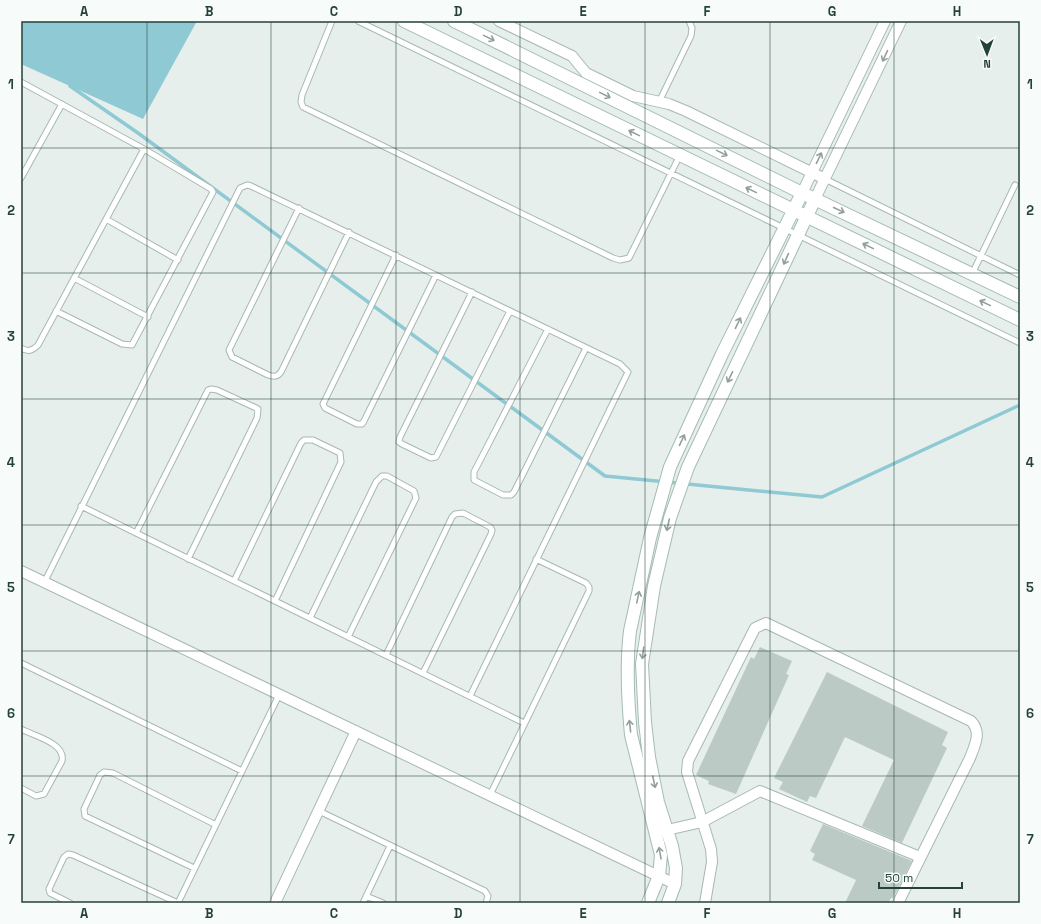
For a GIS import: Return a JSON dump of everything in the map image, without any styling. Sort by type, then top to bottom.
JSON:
[{"type":"street","points":[[404,21],[1020,320]]},
{"type":"street","points":[[454,21],[802,193],[1020,297]]},
{"type":"street","points":[[499,21],[572,56],[586,73],[633,96],[659,102],[686,111],[825,179]]},
{"type":"street","points":[[648,903],[659,876],[661,855],[631,736],[629,645],[630,631],[650,538],[670,467],[722,354],[794,211],[886,21],[900,23],[797,234],[682,483],[670,518],[654,586],[642,664],[644,722],[649,757],[658,802],[668,830],[676,875],[675,884],[668,903]]},
{"type":"street","points":[[21,571],[675,884]]},
{"type":"street","points":[[705,903],[708,892],[712,856],[687,772],[688,761],[754,628],[766,623],[971,721],[976,726],[977,738],[970,758],[898,903]]},
{"type":"street","points":[[275,903],[356,731]]},
{"type":"street","points":[[668,830],[702,822],[760,791],[920,857]]},
{"type":"lane","points":[[332,21],[302,95],[301,102],[303,107],[613,258],[620,260],[629,258],[680,155]]},
{"type":"lane","points":[[358,21],[1020,343]]},
{"type":"lane","points":[[659,102],[691,36],[692,28],[689,21]]},
{"type":"lane","points":[[21,82],[144,149],[211,189],[213,192],[132,345],[127,345],[56,310]]},
{"type":"lane","points":[[21,178],[62,104]]},
{"type":"lane","points":[[21,348],[27,351],[33,350],[38,346],[56,310],[144,149]]},
{"type":"lane","points":[[825,179],[1020,275]]},
{"type":"lane","points":[[44,583],[240,188],[247,185],[251,186],[620,364],[628,372],[470,696]]},
{"type":"lane","points":[[972,274],[1015,185]]},
{"type":"lane","points":[[299,208],[229,350],[232,357],[268,375],[274,377],[278,376],[281,372],[349,232]]},
{"type":"lane","points":[[106,219],[178,260]]},
{"type":"lane","points":[[396,255],[322,404],[325,408],[357,424],[362,424],[436,275]]},
{"type":"lane","points":[[74,278],[148,317]]},
{"type":"lane","points":[[472,292],[399,440],[402,444],[431,458],[436,458],[510,310]]},
{"type":"lane","points":[[548,329],[474,472],[474,480],[503,495],[511,495],[514,492],[586,348]]},
{"type":"lane","points":[[136,533],[208,390],[217,390],[254,407],[258,409],[257,418],[188,558]]},
{"type":"lane","points":[[234,581],[304,440],[313,440],[340,453],[341,462],[274,601]]},
{"type":"lane","points":[[310,618],[376,482],[382,476],[387,476],[414,491],[416,498],[348,637]]},
{"type":"lane","points":[[81,506],[524,723]]},
{"type":"lane","points":[[386,655],[452,517],[455,514],[463,513],[490,526],[492,530],[491,534],[423,673]]},
{"type":"lane","points":[[490,795],[589,591],[589,587],[586,583],[536,559]]},
{"type":"lane","points":[[21,663],[242,771]]},
{"type":"lane","points":[[70,903],[54,896],[50,893],[49,889],[64,857],[68,854],[178,903],[279,695]]},
{"type":"lane","points":[[21,729],[59,747],[63,755],[44,794],[36,796],[21,788]]},
{"type":"lane","points":[[194,868],[85,816],[84,808],[100,775],[104,772],[114,773],[216,825]]},
{"type":"lane","points":[[319,811],[485,891],[488,896],[486,903]]},
{"type":"lane","points":[[363,903],[390,846]]},
{"type":"lane","points":[[366,896],[383,903]]},
{"type":"water","points":[[21,21],[197,21],[143,119],[21,64]]},
{"type":"building","points":[[760,647],[792,661],[786,674],[789,675],[736,794],[708,784],[709,781],[696,775],[751,657],[754,659]]},
{"type":"building","points":[[827,672],[948,732],[942,745],[947,748],[902,843],[862,826],[894,760],[845,737],[816,798],[810,796],[807,802],[779,789],[783,782],[774,778]]},
{"type":"building","points":[[823,824],[912,861],[893,898],[891,898],[888,903],[845,903],[856,880],[812,860],[815,854],[810,851]]},
{"type":"waterway","points":[[70,86],[138,133],[605,476],[822,497],[1020,405]]}]
